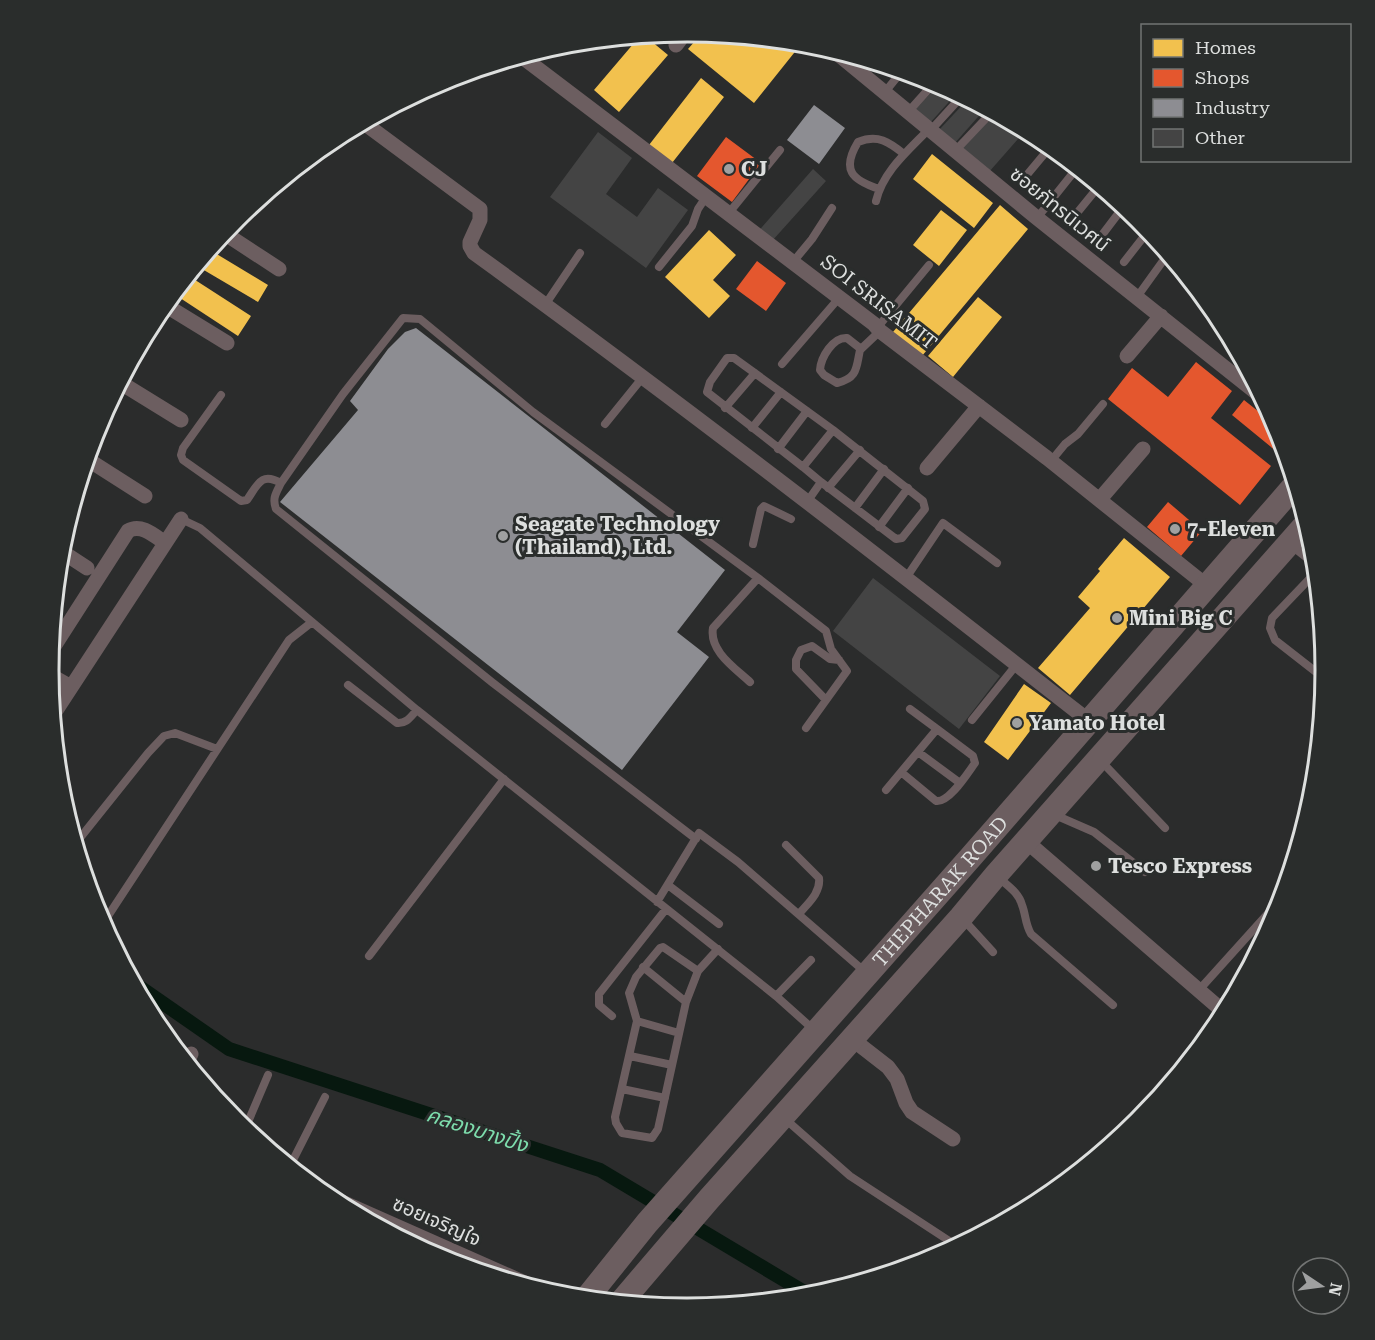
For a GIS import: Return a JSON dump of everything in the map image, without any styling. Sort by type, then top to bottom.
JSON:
[{"type":"main road","name":"THEPHARAK ROAD","points":[[593,1291],[647,1223],[970,858],[1289,492]]},
{"type":"main road","name":"THEPHARAK ROAD","points":[[627,1295],[672,1241],[961,917],[1299,531]]},
{"type":"main road","points":[[970,858],[996,875]]},
{"type":"street","name":"SOI SRISAMIT","points":[[533,61],[728,214],[1051,461],[1207,586]]},
{"type":"street","name":"ซอยภัทรนิเวศน์","points":[[849,63],[1037,218],[1247,385]]},
{"type":"street","points":[[370,128],[480,208],[480,220],[470,242],[474,253],[643,377],[1089,721]]},
{"type":"street","points":[[232,238],[279,269]]},
{"type":"street","points":[[173,310],[227,343]]},
{"type":"street","points":[[1127,356],[1161,316]]},
{"type":"street","points":[[127,387],[181,420]]},
{"type":"street","points":[[927,468],[979,406]]},
{"type":"street","points":[[1100,500],[1143,449]]},
{"type":"street","points":[[95,464],[145,496]]},
{"type":"street","points":[[61,703],[181,519]]},
{"type":"street","points":[[61,636],[128,531],[133,528],[142,528],[165,543]]},
{"type":"street","points":[[70,558],[87,568]]},
{"type":"street","points":[[60,680],[71,687]]},
{"type":"street","points":[[1026,841],[1217,1007]]},
{"type":"street","points":[[852,1039],[888,1067],[897,1079],[912,1112],[953,1139]]},
{"type":"street","name":"ซอยเจริญใจ","points":[[397,1226],[473,1260]]},
{"type":"lane","points":[[885,92],[896,78]]},
{"type":"lane","points":[[909,111],[928,90]]},
{"type":"lane","points":[[876,201],[879,189],[897,162],[956,103]]},
{"type":"lane","points":[[955,151],[986,118]]},
{"type":"lane","points":[[879,189],[861,182],[851,174],[849,164],[851,153],[858,142],[877,138],[890,143],[904,154]]},
{"type":"lane","points":[[728,214],[780,150]]},
{"type":"lane","points":[[1021,182],[1044,154]]},
{"type":"lane","points":[[1037,218],[1072,174]]},
{"type":"lane","points":[[1077,213],[1094,192]]},
{"type":"lane","points":[[659,267],[692,226],[698,209],[706,197]]},
{"type":"lane","points":[[793,262],[812,239],[832,208]]},
{"type":"lane","points":[[1102,235],[1118,213]]},
{"type":"lane","points":[[1124,262],[1143,238]]},
{"type":"lane","points":[[545,305],[580,253]]},
{"type":"lane","points":[[1137,297],[1163,260]]},
{"type":"lane","points":[[861,350],[847,338],[839,339],[824,355],[820,370],[837,383],[849,378],[858,366],[861,350],[929,265]]},
{"type":"lane","points":[[782,364],[839,298]]},
{"type":"lane","points":[[696,839],[492,683],[276,509],[273,502],[274,496],[281,483],[343,394],[403,318],[420,319],[533,412],[826,631],[831,650],[847,671],[806,728]]},
{"type":"lane","points":[[727,358],[734,358],[781,392],[860,450],[923,501],[925,509],[902,538],[896,539],[879,527],[725,408],[707,392],[707,389],[727,358]]},
{"type":"lane","points":[[725,408],[755,374]]},
{"type":"lane","points":[[605,424],[643,377]]},
{"type":"lane","points":[[752,428],[781,392]]},
{"type":"lane","points":[[221,395],[183,448],[181,455],[183,460],[241,501],[247,500],[261,481],[266,478],[272,478],[281,483]]},
{"type":"lane","points":[[1051,461],[1103,404]]},
{"type":"lane","points":[[778,449],[807,411]]},
{"type":"lane","points":[[803,467],[833,430]]},
{"type":"lane","points":[[828,488],[860,450]]},
{"type":"lane","points":[[855,508],[884,469]]},
{"type":"lane","points":[[807,502],[821,482]]},
{"type":"lane","points":[[879,527],[908,488]]},
{"type":"lane","points":[[753,544],[761,508],[764,506],[791,519]]},
{"type":"lane","points":[[181,519],[200,528],[417,710],[776,996],[816,1032]]},
{"type":"lane","points":[[906,578],[943,523],[998,563]]},
{"type":"lane","points":[[1289,543],[1304,556]]},
{"type":"lane","points":[[750,682],[714,646],[712,636],[713,628],[758,578]]},
{"type":"lane","points":[[1309,580],[1272,618],[1270,628],[1275,640],[1316,672]]},
{"type":"lane","points":[[109,914],[289,640],[312,622]]},
{"type":"lane","points":[[826,700],[796,669],[796,660],[801,651],[812,646],[830,658],[838,660]]},
{"type":"lane","points":[[972,720],[1017,664]]},
{"type":"lane","points":[[348,685],[397,723],[406,722],[417,710]]},
{"type":"lane","points":[[901,772],[940,802],[946,799],[975,763],[973,756],[910,709]]},
{"type":"lane","points":[[886,790],[937,729]]},
{"type":"lane","points":[[82,836],[164,736],[175,734],[217,749]]},
{"type":"lane","points":[[918,752],[960,783]]},
{"type":"lane","points":[[1099,759],[1165,828]]},
{"type":"lane","points":[[369,956],[504,779]]},
{"type":"lane","points":[[1051,813],[1094,832],[1145,872]]},
{"type":"lane","points":[[657,902],[699,833],[738,862],[867,974]]},
{"type":"lane","points":[[786,844],[819,879],[820,883],[817,892],[799,914]]},
{"type":"lane","points":[[996,875],[1016,893],[1022,903],[1025,921],[1031,934],[1113,1005]]},
{"type":"lane","points":[[668,885],[719,924]]},
{"type":"lane","points":[[612,1016],[599,1005],[599,994],[666,909]]},
{"type":"lane","points":[[961,917],[993,952]]},
{"type":"lane","points":[[1199,990],[1265,917]]},
{"type":"lane","points":[[698,971],[663,947],[636,977],[629,993],[637,1021],[615,1117],[622,1133],[652,1138],[658,1130],[686,1002],[698,971],[717,949]]},
{"type":"lane","points":[[776,996],[811,960]]},
{"type":"lane","points":[[643,968],[686,1002]]},
{"type":"lane","points":[[637,1021],[679,1033]]},
{"type":"lane","points":[[630,1056],[672,1065]]},
{"type":"lane","points":[[249,1120],[268,1075]]},
{"type":"lane","points":[[622,1089],[665,1098]]},
{"type":"lane","points":[[294,1159],[325,1097]]},
{"type":"lane","points":[[783,1117],[850,1176],[949,1241]]},
{"type":"building: Homes","points":[[694,42],[729,43],[795,51],[754,103],[688,49]]},
{"type":"building: Homes","points":[[653,43],[668,55],[619,112],[594,90],[633,44]]},
{"type":"building: Homes","points":[[701,78],[724,97],[672,163],[649,145]]},
{"type":"building: Homes","points":[[932,154],[993,203],[974,228],[913,179]]},
{"type":"building: Homes","points":[[1000,205],[1028,229],[922,356],[893,332]]},
{"type":"building: Homes","points":[[941,210],[967,230],[939,266],[913,245]]},
{"type":"building: Homes","points":[[709,230],[736,255],[713,280],[730,296],[709,318],[665,277]]},
{"type":"building: Homes","points":[[217,254],[268,285],[258,302],[204,270]]},
{"type":"building: Homes","points":[[195,280],[251,316],[238,336],[181,299]]},
{"type":"building: Homes","points":[[978,297],[1002,317],[953,377],[928,356]]},
{"type":"building: Homes","points":[[1124,538],[1170,577],[1070,695],[1038,668],[1090,608],[1078,597]]},
{"type":"building: Homes","name":"Yamato Hotel","points":[[1024,684],[1051,703],[1008,760],[984,742]]},
{"type":"building: Shops","name":"CJ","points":[[726,137],[761,163],[732,202],[697,176]]},
{"type":"building: Shops","points":[[757,261],[786,283],[766,311],[736,289]]},
{"type":"building: Shops","points":[[1196,362],[1232,391],[1211,418],[1271,466],[1240,505],[1108,399],[1132,368],[1168,397]]},
{"type":"building: Shops","points":[[1244,400],[1260,413],[1276,451],[1232,415]]},
{"type":"building: Shops","name":"7-Eleven","points":[[1168,502],[1202,531],[1181,556],[1147,527]]},
{"type":"building: Industry","points":[[814,105],[845,128],[819,164],[787,140]]},
{"type":"building: Industry","name":"Seagate Technology (Thailand), Ltd.","points":[[416,328],[725,570],[677,632],[709,657],[622,770],[280,502],[358,410],[350,401],[388,349],[405,332]]},
{"type":"building: Other","points":[[932,92],[950,100],[929,124],[915,110]]},
{"type":"building: Other","points":[[962,106],[980,115],[954,144],[939,130]]},
{"type":"building: Other","points":[[988,119],[1020,137],[989,172],[962,147]]},
{"type":"building: Other","points":[[598,132],[632,158],[606,194],[637,217],[658,188],[688,210],[646,268],[550,197]]},
{"type":"building: Other","points":[[813,169],[826,181],[772,241],[755,235]]},
{"type":"building: Other","points":[[873,578],[1000,676],[959,729],[833,631]]},
{"type":"waterway","name":"คลองบางปิ้ง","points":[[150,994],[229,1049],[600,1170],[798,1288]]},
{"type":"place","name":"CJ","points":[[729,169]]},
{"type":"place","name":"7-Eleven","points":[[1175,529]]},
{"type":"place","name":"Seagate Technology (Thailand), Ltd.","points":[[503,536]]},
{"type":"place","name":"Mini Big C","points":[[1117,618]]},
{"type":"place","name":"Yamato Hotel","points":[[1017,723]]},
{"type":"place","name":"Tesco Express","points":[[1096,866]]}]
